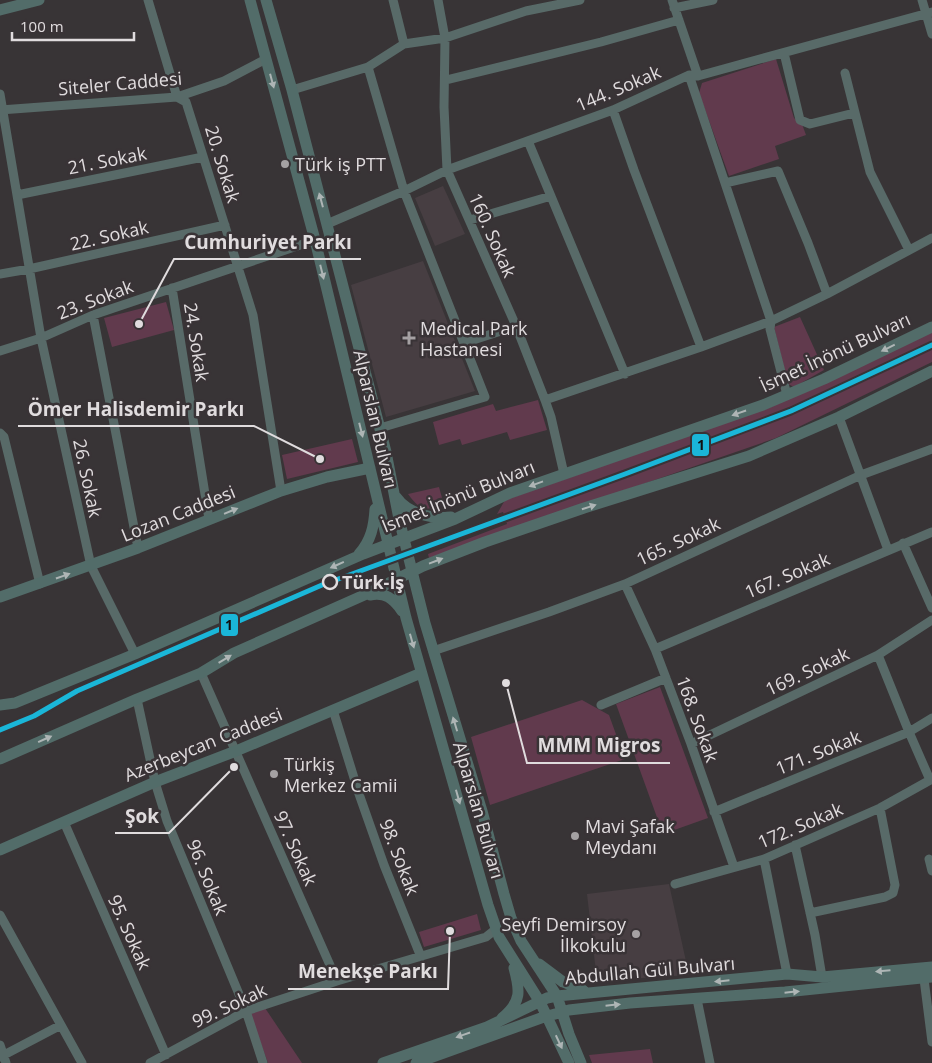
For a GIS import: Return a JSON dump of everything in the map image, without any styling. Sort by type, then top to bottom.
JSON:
[{"type":"main road","points":[[0,9],[16,0]]},
{"type":"main road","points":[[0,9],[39,0]]},
{"type":"main road","name":"Alparslan Bulvarı","points":[[250,0],[315,240],[406,618],[496,929],[512,959],[540,1002],[569,1063]]},
{"type":"main road","name":"Alparslan Bulvarı","points":[[266,0],[292,90],[380,428],[412,572],[433,651],[482,812],[511,918],[529,954],[556,996],[581,1063]]},
{"type":"main road","points":[[315,240],[327,224]]},
{"type":"main road","name":"İsmet İnönü Bulvarı","points":[[0,705],[15,703],[135,654],[355,557],[462,515],[510,493],[787,395],[932,327]]},
{"type":"main road","points":[[0,758],[137,698],[201,673],[234,653],[359,598],[423,566],[485,542],[584,508],[749,456],[839,417],[932,371]]},
{"type":"main road","name":"Lozan Caddesi","points":[[0,597],[91,566],[281,491],[326,477],[370,468]]},
{"type":"main road","points":[[355,557],[367,544],[374,526],[376,495]]},
{"type":"main road","points":[[394,495],[406,508],[416,513],[444,518],[462,515]]},
{"type":"main road","points":[[359,598],[377,594],[388,596],[396,602],[406,618]]},
{"type":"main road","name":"Azerbeycan Caddesi","points":[[0,850],[156,782],[236,751],[421,673]]},
{"type":"main road","points":[[529,954],[563,982],[579,990],[590,992]]},
{"type":"main road","points":[[487,1027],[504,1017],[518,997],[518,984],[512,959]]},
{"type":"main road","name":"Abdullah Gül Bulvarı","points":[[383,1063],[487,1027],[547,998],[556,996],[787,974],[822,977],[932,967]]},
{"type":"main road","name":"Abdullah Gül Bulvarı","points":[[416,1063],[430,1061],[561,1012],[630,1003],[785,992],[928,978]]},
{"type":"street","name":"20. Sokak","points":[[148,0],[177,97],[186,102],[253,315],[281,491]]},
{"type":"street","points":[[393,0],[404,44]]},
{"type":"street","name":"160. Sokak","points":[[438,0],[445,38],[446,80],[444,107],[447,170],[516,326],[545,400],[551,417],[564,474]]},
{"type":"street","points":[[292,90],[368,67],[404,44],[445,38],[552,3],[580,0]]},
{"type":"street","points":[[714,0],[673,4],[725,183],[771,321],[770,329],[787,395]]},
{"type":"street","points":[[922,0],[929,13],[932,34]]},
{"type":"street","name":"144. Sokak","points":[[327,224],[404,191],[447,170],[613,110],[694,76],[929,13]]},
{"type":"street","points":[[446,80],[601,42],[678,20]]},
{"type":"street","points":[[784,53],[800,120],[810,124],[854,113]]},
{"type":"street","name":"Siteler Caddesi","points":[[1,109],[177,97],[224,81],[266,59]]},
{"type":"street","points":[[368,67],[404,191],[485,397],[380,428]]},
{"type":"street","points":[[845,73],[870,172],[909,250]]},
{"type":"street","name":"26. Sokak","points":[[0,94],[41,338],[91,566],[135,654]]},
{"type":"street","points":[[613,110],[701,347]]},
{"type":"street","points":[[528,141],[625,374]]},
{"type":"street","name":"21. Sokak","points":[[17,195],[203,157]]},
{"type":"street","points":[[725,183],[778,171],[827,294]]},
{"type":"street","points":[[470,220],[551,196]]},
{"type":"street","name":"22. Sokak","points":[[0,274],[225,226]]},
{"type":"street","points":[[545,400],[625,374],[771,321],[827,294],[932,238]]},
{"type":"street","name":"23. Sokak","points":[[0,351],[41,338],[93,315],[315,240]]},
{"type":"street","name":"24. Sokak","points":[[172,288],[209,519]]},
{"type":"street","points":[[93,315],[138,548]]},
{"type":"street","points":[[464,343],[516,326]]},
{"type":"street","points":[[839,417],[888,550]]},
{"type":"street","points":[[0,433],[4,437],[40,584]]},
{"type":"street","name":"165. Sokak","points":[[433,651],[625,584],[861,475],[932,450]]},
{"type":"street","name":"167. Sokak","points":[[655,649],[932,532]]},
{"type":"street","points":[[903,544],[932,608]]},
{"type":"street","name":"168. Sokak","points":[[625,584],[655,649],[734,867]]},
{"type":"street","name":"169. Sokak","points":[[691,744],[878,655],[932,620]]},
{"type":"street","points":[[878,655],[909,732],[931,780]]},
{"type":"street","name":"97. Sokak","points":[[201,673],[337,981]]},
{"type":"street","points":[[601,705],[666,678]]},
{"type":"street","name":"96. Sokak","points":[[137,698],[167,821],[246,1011],[264,1063]]},
{"type":"street","name":"98. Sokak","points":[[332,710],[359,794],[421,957]]},
{"type":"street","name":"171. Sokak","points":[[714,812],[909,732],[932,718]]},
{"type":"street","name":"172. Sokak","points":[[675,884],[764,859],[880,808],[931,780]]},
{"type":"street","points":[[810,913],[869,901],[893,893],[895,884],[880,808]]},
{"type":"street","name":"95. Sokak","points":[[64,822],[166,1055]]},
{"type":"street","points":[[795,845],[822,977]]},
{"type":"street","points":[[764,859],[787,974]]},
{"type":"street","points":[[929,859],[932,871]]},
{"type":"street","points":[[0,915],[82,1063]]},
{"type":"street","name":"99. Sokak","points":[[150,1063],[246,1011],[337,981],[486,937],[496,929]]},
{"type":"street","points":[[928,978],[932,1042]]},
{"type":"street","points":[[697,999],[710,1063]]},
{"type":"street","points":[[0,1044],[3,1059],[61,1025]]},
{"type":"shaded area","points":[[776,59],[794,118],[802,124],[806,135],[775,146],[779,159],[729,176],[699,93],[702,83]]},
{"type":"shaded area","points":[[443,186],[465,234],[435,246],[415,198]]},
{"type":"shaded area","name":"Medical Park Hastanesi","points":[[423,261],[475,391],[386,417],[351,285]]},
{"type":"shaded area","points":[[166,302],[174,330],[112,347],[104,318]]},
{"type":"shaded area","points":[[800,317],[824,370],[794,387],[788,384],[774,327]]},
{"type":"shaded area","points":[[932,332],[932,362],[776,438],[429,558],[428,554],[507,524],[503,512],[497,514],[505,500],[771,407]]},
{"type":"shaded area","points":[[538,400],[547,430],[510,440],[507,432],[462,445],[460,439],[439,445],[433,422],[493,404],[496,411]]},
{"type":"shaded area","points":[[352,439],[358,462],[287,479],[282,455]]},
{"type":"shaded area","points":[[439,487],[444,505],[432,508],[420,507],[408,494]]},
{"type":"shaded area","points":[[660,687],[708,818],[663,834],[616,704]]},
{"type":"shaded area","points":[[582,700],[609,715],[625,759],[490,805],[471,737]]},
{"type":"shaded area","name":"Seyfi Demirsoy İlkokulu","points":[[669,884],[689,975],[597,981],[587,894]]},
{"type":"shaded area","points":[[477,914],[481,930],[424,947],[419,932]]},
{"type":"shaded area","points":[[265,1008],[302,1063],[268,1063],[250,1014]]},
{"type":"shaded area","points":[[650,1049],[653,1063],[592,1063],[589,1055]]},
{"type":"transit line","name":"1","points":[[0,730],[34,716],[77,691],[322,585],[791,411],[932,345]]},
{"type":"place","name":"Türk iş PTT","points":[[285,164]]},
{"type":"place","name":"Cumhuriyet Parkı","points":[[139,324]]},
{"type":"place","name":"Medical Park Hastanesi","points":[[409,338]]},
{"type":"place","name":"Ömer Halisdemir Parkı","points":[[320,459]]},
{"type":"place","name":"Türk-İş","points":[[330,582]]},
{"type":"place","name":"MMM Migros","points":[[506,683]]},
{"type":"place","name":"Şok","points":[[234,767]]},
{"type":"place","name":"Türkiş Merkez Camii","points":[[274,774]]},
{"type":"place","name":"Mavi Şafak Meydanı","points":[[575,836]]},
{"type":"place","name":"Menekşe Parkı","points":[[450,931]]},
{"type":"place","name":"Seyfi Demirsoy İlkokulu","points":[[636,934]]}]
